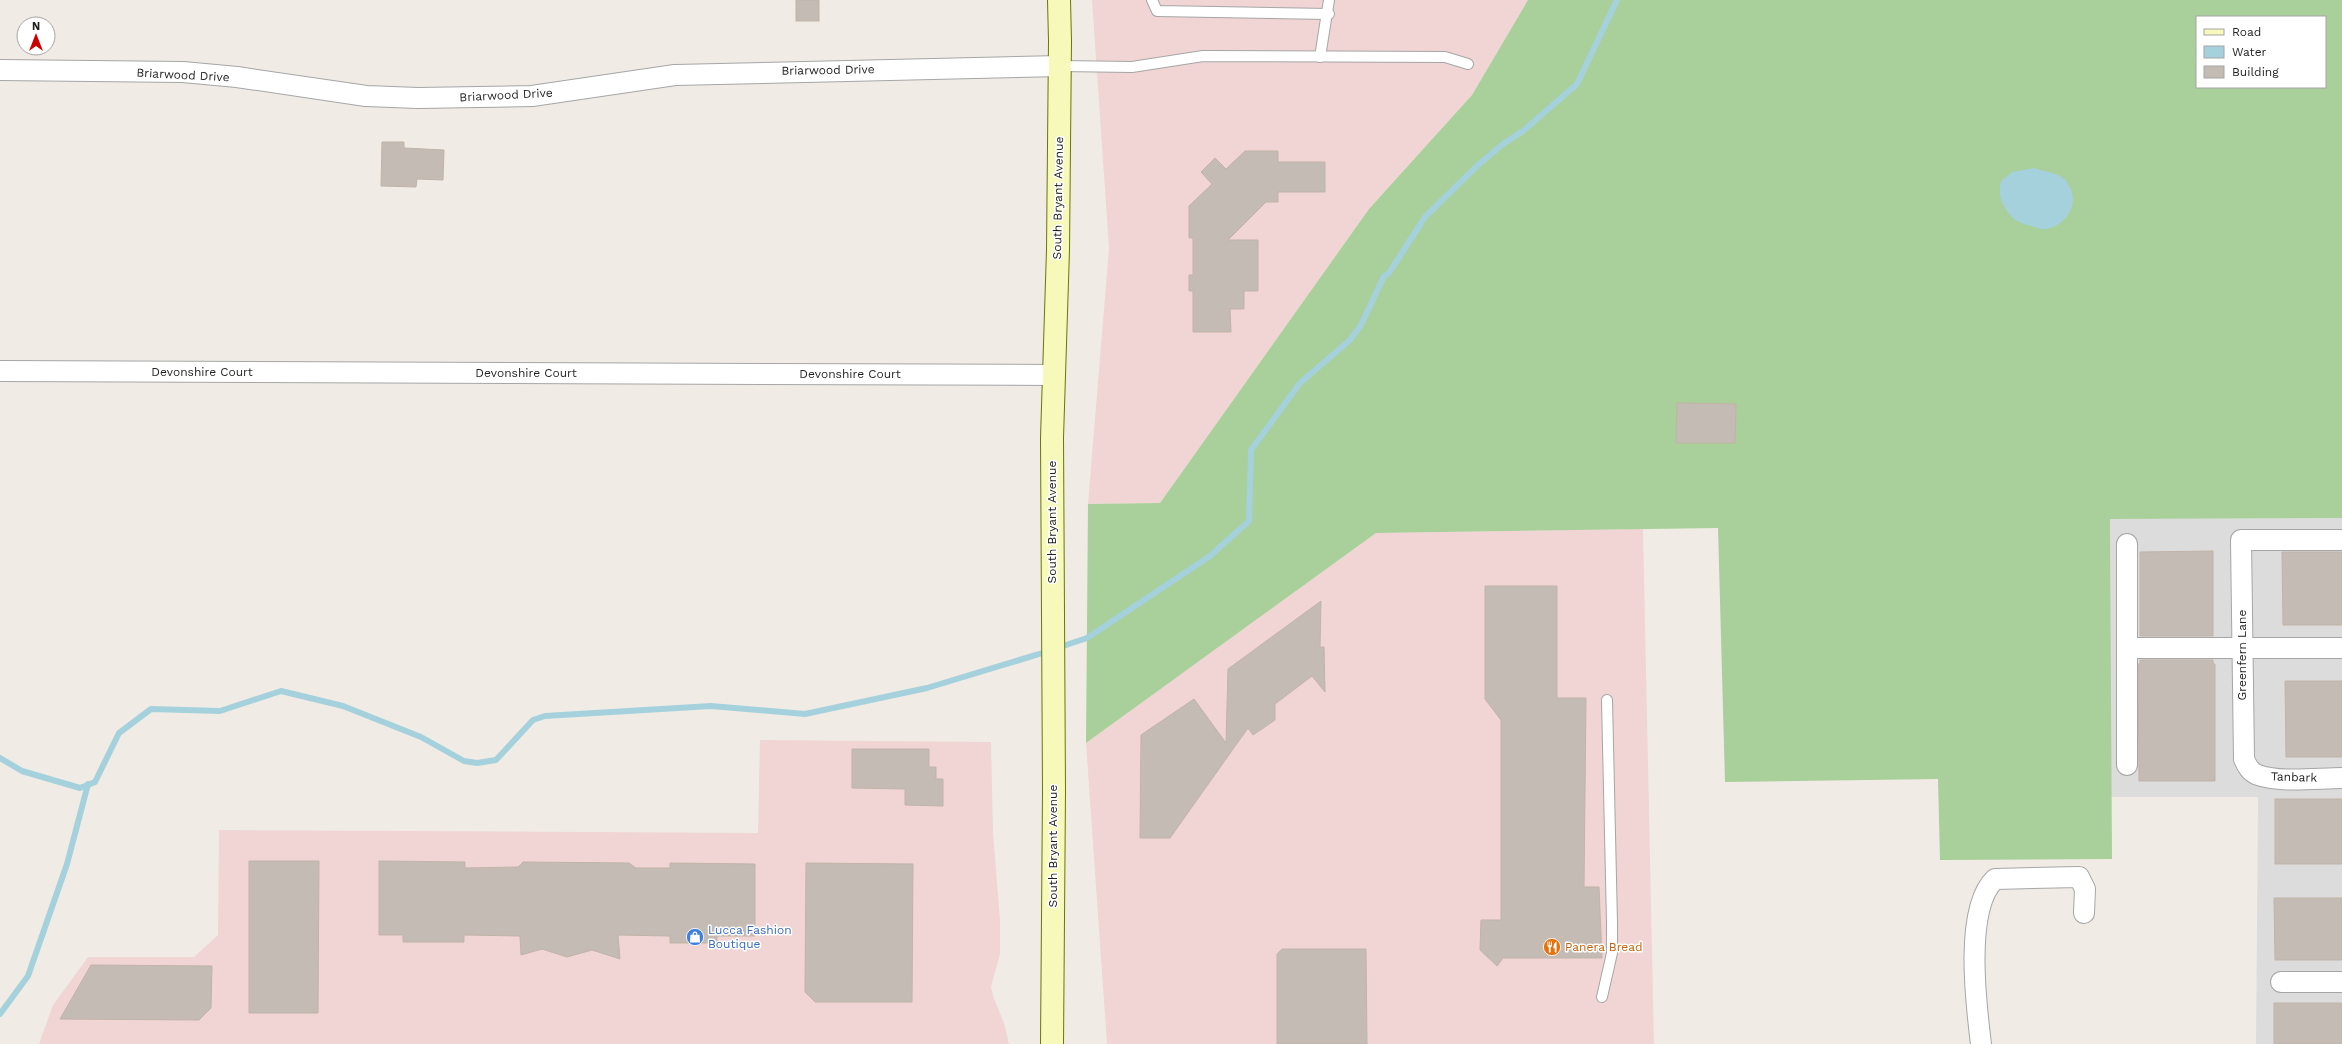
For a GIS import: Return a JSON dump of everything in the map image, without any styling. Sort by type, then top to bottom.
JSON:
[{"type":"main road","name":"South Bryant Avenue","points":[[1052,1044],[1054,791],[1052,667],[1053,375],[1058,250],[1060,66],[1059,0]]},
{"type":"street","name":"Briarwood Drive","points":[[0,70],[182,72],[237,77],[366,96],[418,98],[532,96],[675,75],[1060,66]]},
{"type":"street","name":"Devonshire Court","points":[[0,371],[1053,375]]},
{"type":"street","name":"Greenfern Lane","points":[[2248,769],[2242,748],[2241,540],[2342,540]]},
{"type":"street","points":[[2127,544],[2127,765]]},
{"type":"street","points":[[2127,648],[2342,648]]},
{"type":"street","name":"Tanbark","points":[[2248,769],[2257,775],[2269,777],[2342,778]]},
{"type":"street","points":[[1981,1044],[1976,1007],[1973,940],[1987,887],[1995,879],[2079,877],[2085,889],[2084,913]]},
{"type":"street","points":[[2281,982],[2342,982]]},
{"type":"lane","points":[[1152,0],[1157,11],[1329,14]]},
{"type":"lane","points":[[1320,57],[1329,14],[1329,0]]},
{"type":"lane","points":[[1060,66],[1132,67],[1203,56],[1445,57],[1468,64]]},
{"type":"lane","points":[[1602,997],[1612,953],[1607,700]]},
{"type":"shaded area","points":[[1092,0],[1528,0],[1472,95],[1369,209],[1160,503],[1088,504],[1109,248]]},
{"type":"shaded area","points":[[2342,518],[2342,1044],[2256,1044],[2258,797],[2111,797],[2110,519]]},
{"type":"shaded area","points":[[1643,529],[1654,1044],[1107,1044],[1086,743],[1376,533]]},
{"type":"shaded area","points":[[760,740],[991,742],[993,833],[1000,920],[1000,954],[991,987],[1004,1023],[1009,1044],[39,1044],[53,1005],[88,957],[194,957],[218,935],[219,830],[758,833]]},
{"type":"green space","points":[[1528,0],[2342,0],[2342,518],[2110,519],[2112,859],[1940,860],[1938,779],[1725,782],[1718,528],[1376,533],[1086,743],[1088,504],[1160,503],[1369,209],[1472,95]]},
{"type":"water","points":[[2034,168],[2060,176],[2069,185],[2072,193],[2073,201],[2067,216],[2062,222],[2046,229],[2040,229],[2024,224],[2014,219],[2004,207],[2000,195],[2001,181],[2012,172]]},
{"type":"building","points":[[796,0],[819,0],[819,21],[796,21]]},
{"type":"building","points":[[382,142],[404,142],[404,148],[444,150],[443,180],[417,179],[416,187],[381,186]]},
{"type":"building","points":[[1245,151],[1278,151],[1278,162],[1325,162],[1325,192],[1278,192],[1278,202],[1266,202],[1228,240],[1258,240],[1258,291],[1244,291],[1244,309],[1230,309],[1231,332],[1193,332],[1193,291],[1189,291],[1189,275],[1193,275],[1193,238],[1189,238],[1189,206],[1212,184],[1201,172],[1215,158],[1226,169]]},
{"type":"building","points":[[1677,403],[1736,404],[1735,443],[1676,443]]},
{"type":"building","points":[[2213,551],[2213,636],[2140,636],[2140,552]]},
{"type":"building","points":[[2282,552],[2342,552],[2342,625],[2283,625]]},
{"type":"building","points":[[1485,586],[1557,586],[1557,698],[1586,698],[1584,887],[1599,887],[1602,958],[1503,958],[1497,966],[1480,950],[1481,920],[1501,920],[1501,720],[1485,699]]},
{"type":"building","points":[[1321,601],[1320,647],[1324,647],[1325,692],[1312,676],[1275,704],[1275,720],[1253,735],[1248,728],[1170,838],[1140,838],[1141,735],[1194,699],[1226,743],[1228,669]]},
{"type":"building","points":[[2140,660],[2213,660],[2213,664],[2215,664],[2215,781],[2139,781],[2138,664],[2140,664]]},
{"type":"building","points":[[2285,681],[2342,681],[2342,757],[2286,757]]},
{"type":"building","points":[[852,749],[929,749],[929,767],[936,767],[936,779],[943,779],[943,806],[905,805],[905,789],[852,788]]},
{"type":"building","points":[[2275,799],[2342,799],[2342,864],[2275,864]]},
{"type":"building","points":[[249,861],[319,861],[318,1013],[249,1013]]},
{"type":"building","points":[[379,861],[465,862],[465,868],[518,867],[523,862],[629,863],[636,868],[670,868],[670,863],[755,864],[755,936],[717,936],[717,943],[670,943],[670,936],[618,935],[620,959],[592,950],[567,957],[542,949],[521,955],[520,936],[464,935],[464,942],[403,942],[403,935],[379,935]]},
{"type":"building","points":[[806,863],[913,864],[912,1002],[815,1002],[805,992]]},
{"type":"building","points":[[2274,898],[2342,898],[2342,960],[2275,960]]},
{"type":"building","points":[[1282,949],[1366,949],[1367,1044],[1277,1044],[1277,954]]},
{"type":"building","points":[[91,965],[212,966],[211,1008],[199,1020],[60,1019]]},
{"type":"building","points":[[2274,1003],[2342,1003],[2342,1044],[2274,1044]]},
{"type":"waterway","points":[[1057,648],[1087,638],[1210,556],[1249,521],[1251,450],[1300,383],[1350,340],[1361,325],[1384,276],[1389,273],[1425,217],[1477,166],[1503,144],[1523,131],[1577,84],[1617,0]]},
{"type":"waterway","points":[[0,758],[22,771],[80,788],[95,782],[119,733],[151,709],[220,711],[281,691],[343,706],[421,737],[464,761],[477,763],[496,760],[533,720],[545,716],[711,706],[805,714],[927,688],[1049,651]]},
{"type":"waterway","points":[[0,1014],[28,976],[67,864],[88,784]]},
{"type":"place","name":"Lucca Fashion Boutique","points":[[695,937]]},
{"type":"place","name":"Panera Bread","points":[[1552,947]]}]
